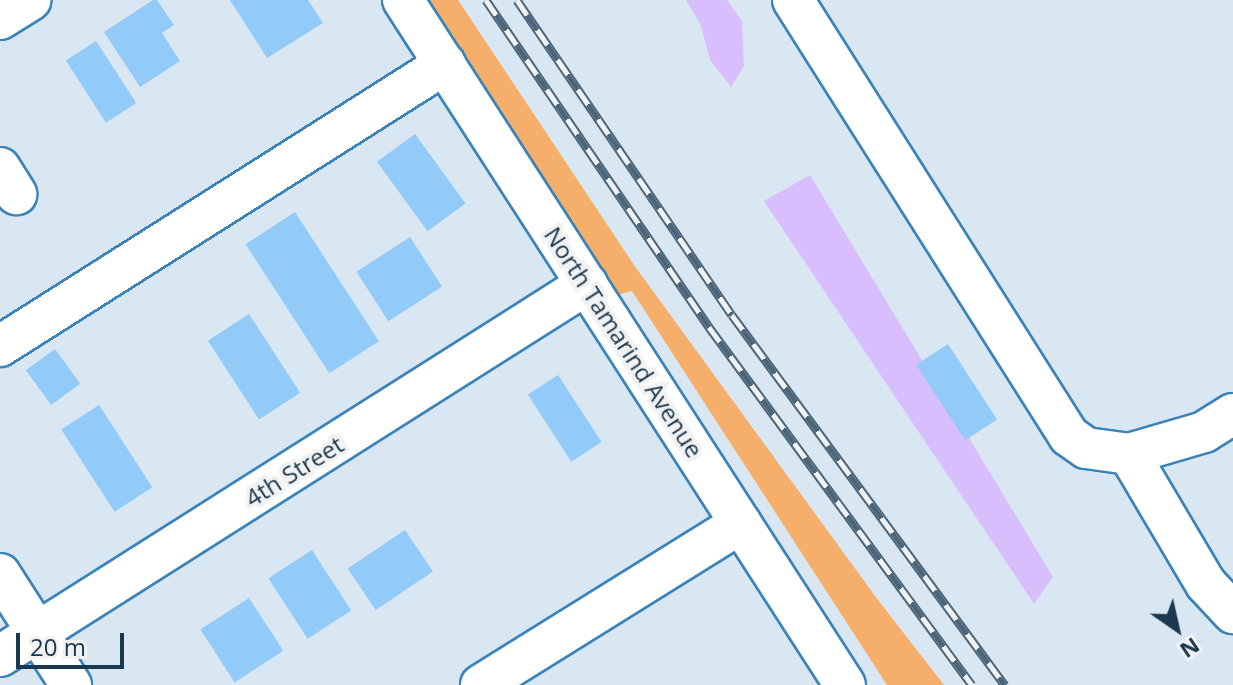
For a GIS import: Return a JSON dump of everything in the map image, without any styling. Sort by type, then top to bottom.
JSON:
[{"type":"street","points":[[0,19],[31,0]]},
{"type":"street","name":"North Tamarind Avenue","points":[[403,0],[845,685]]},
{"type":"street","points":[[793,0],[1069,436],[1086,448],[1129,454],[1204,432],[1233,414]]},
{"type":"street","points":[[0,346],[445,64]]},
{"type":"street","name":"4th Street","points":[[0,656],[587,284]]},
{"type":"street","points":[[1129,454],[1206,584],[1233,613]]},
{"type":"street","points":[[481,685],[741,523]]},
{"type":"street","points":[[0,574],[71,685]]},
{"type":"shaded area","points":[[424,0],[458,0],[634,265],[878,600],[944,685],[887,685],[632,291],[613,296]]},
{"type":"shaded area","points":[[686,0],[727,0],[742,21],[744,66],[731,87],[710,60],[701,26]]},
{"type":"shaded area","points":[[810,175],[1053,577],[1034,604],[764,201]]},
{"type":"building","points":[[157,0],[174,25],[162,33],[180,61],[140,87],[104,32]]},
{"type":"building","points":[[230,0],[308,0],[323,23],[267,58]]},
{"type":"building","points":[[96,41],[136,103],[106,123],[66,61]]},
{"type":"building","points":[[415,134],[466,204],[428,231],[377,162]]},
{"type":"building","points":[[295,212],[379,341],[329,373],[246,244]]},
{"type":"building","points":[[410,237],[442,286],[388,321],[356,272]]},
{"type":"building","points":[[249,314],[300,393],[259,420],[208,341]]},
{"type":"building","points":[[948,344],[997,419],[965,440],[916,365]]},
{"type":"building","points":[[55,349],[80,384],[51,405],[26,370]]},
{"type":"building","points":[[558,375],[602,442],[571,462],[528,395]]},
{"type":"building","points":[[99,405],[152,487],[115,512],[61,430]]},
{"type":"building","points":[[405,530],[433,571],[376,610],[348,569]]},
{"type":"building","points":[[312,550],[351,610],[308,639],[268,578]]},
{"type":"building","points":[[249,598],[283,651],[235,682],[200,630]]},
{"type":"railway","points":[[486,0],[709,327],[972,685]]},
{"type":"railway","points":[[517,0],[732,315],[1005,685]]}]
